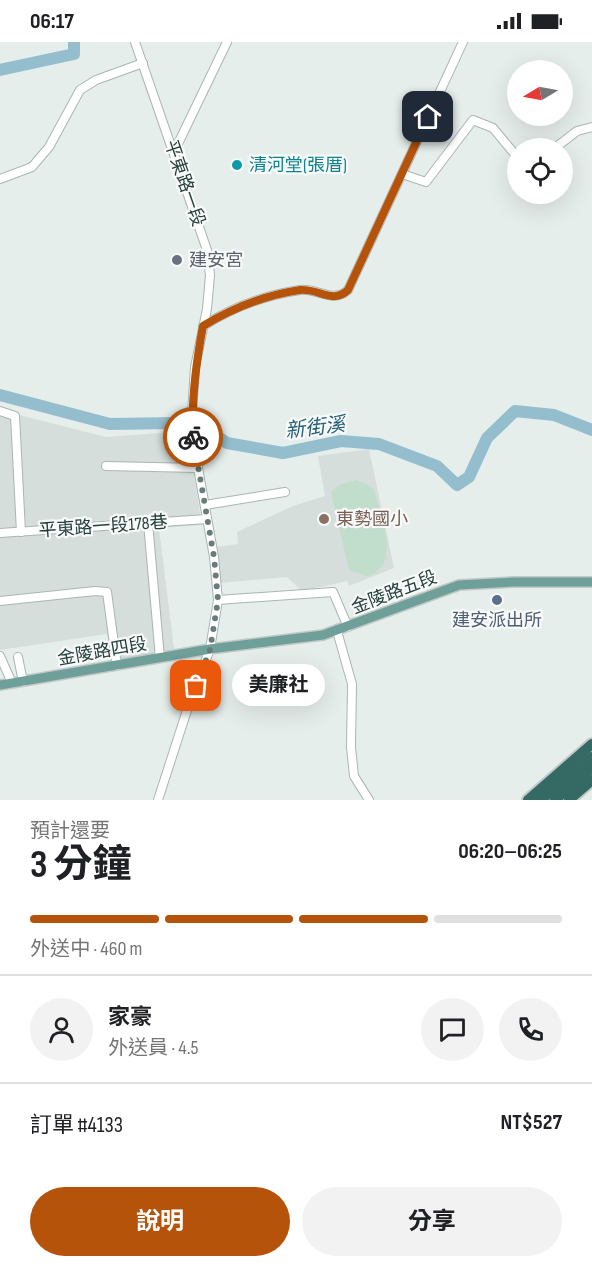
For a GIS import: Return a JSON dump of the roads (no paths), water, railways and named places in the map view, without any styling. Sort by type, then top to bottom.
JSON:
[{"type":"highway","points":[[528,800],[592,744]]},
{"type":"highway","points":[[542,800],[592,757]]},
{"type":"highway","points":[[555,800],[592,768]]},
{"type":"highway","points":[[567,800],[592,779]]},
{"type":"main road","name":"金陵路五段","points":[[210,650],[337,631],[459,585],[592,582]]},
{"type":"main road","name":"金陵路四段","points":[[0,685],[210,650]]},
{"type":"main road","points":[[534,800],[592,749]]},
{"type":"street","name":"平東路一段","points":[[135,42],[207,250],[210,275],[195,367],[192,413],[193,441],[214,557],[218,600],[210,650],[189,705],[158,800]]},
{"type":"street","points":[[174,152],[227,42]]},
{"type":"street","points":[[203,326],[237,307],[276,295],[303,290],[335,297],[342,296],[348,290],[463,42]]},
{"type":"street","points":[[0,179],[32,166],[49,147],[80,90],[96,80],[143,63]]},
{"type":"street","points":[[402,174],[426,182],[473,120],[493,128],[507,145]]},
{"type":"street","points":[[569,138],[578,131],[592,128]]},
{"type":"street","points":[[0,411],[15,417],[21,532]]},
{"type":"street","points":[[106,466],[198,468]]},
{"type":"street","points":[[204,504],[285,492]]},
{"type":"street","name":"平東路一段178巷","points":[[0,533],[207,519]]},
{"type":"street","points":[[148,523],[160,658]]},
{"type":"street","points":[[0,601],[95,591],[107,592],[117,666]]},
{"type":"street","points":[[218,600],[333,592],[348,627]]},
{"type":"street","points":[[337,631],[352,684],[351,747],[354,776],[369,800]]},
{"type":"street","points":[[0,656],[12,683]]},
{"type":"street","points":[[18,657],[23,682]]},
{"type":"waterway","points":[[0,70],[74,54],[74,42]]},
{"type":"waterway","name":"新街溪","points":[[0,395],[110,424],[176,423],[206,429],[227,443],[283,453],[341,441],[379,444],[437,466],[457,485],[469,477],[487,438],[515,411],[554,415],[592,430]]},
{"type":"place","name":"清河堂(張厝)","points":[[237,165]]},
{"type":"place","name":"建安宮","points":[[177,260]]},
{"type":"place","name":"東勢國小","points":[[324,519]]},
{"type":"place","name":"建安派出所","points":[[497,600]]},
{"type":"place","name":"美廉社","points":[[196,686]]}]
